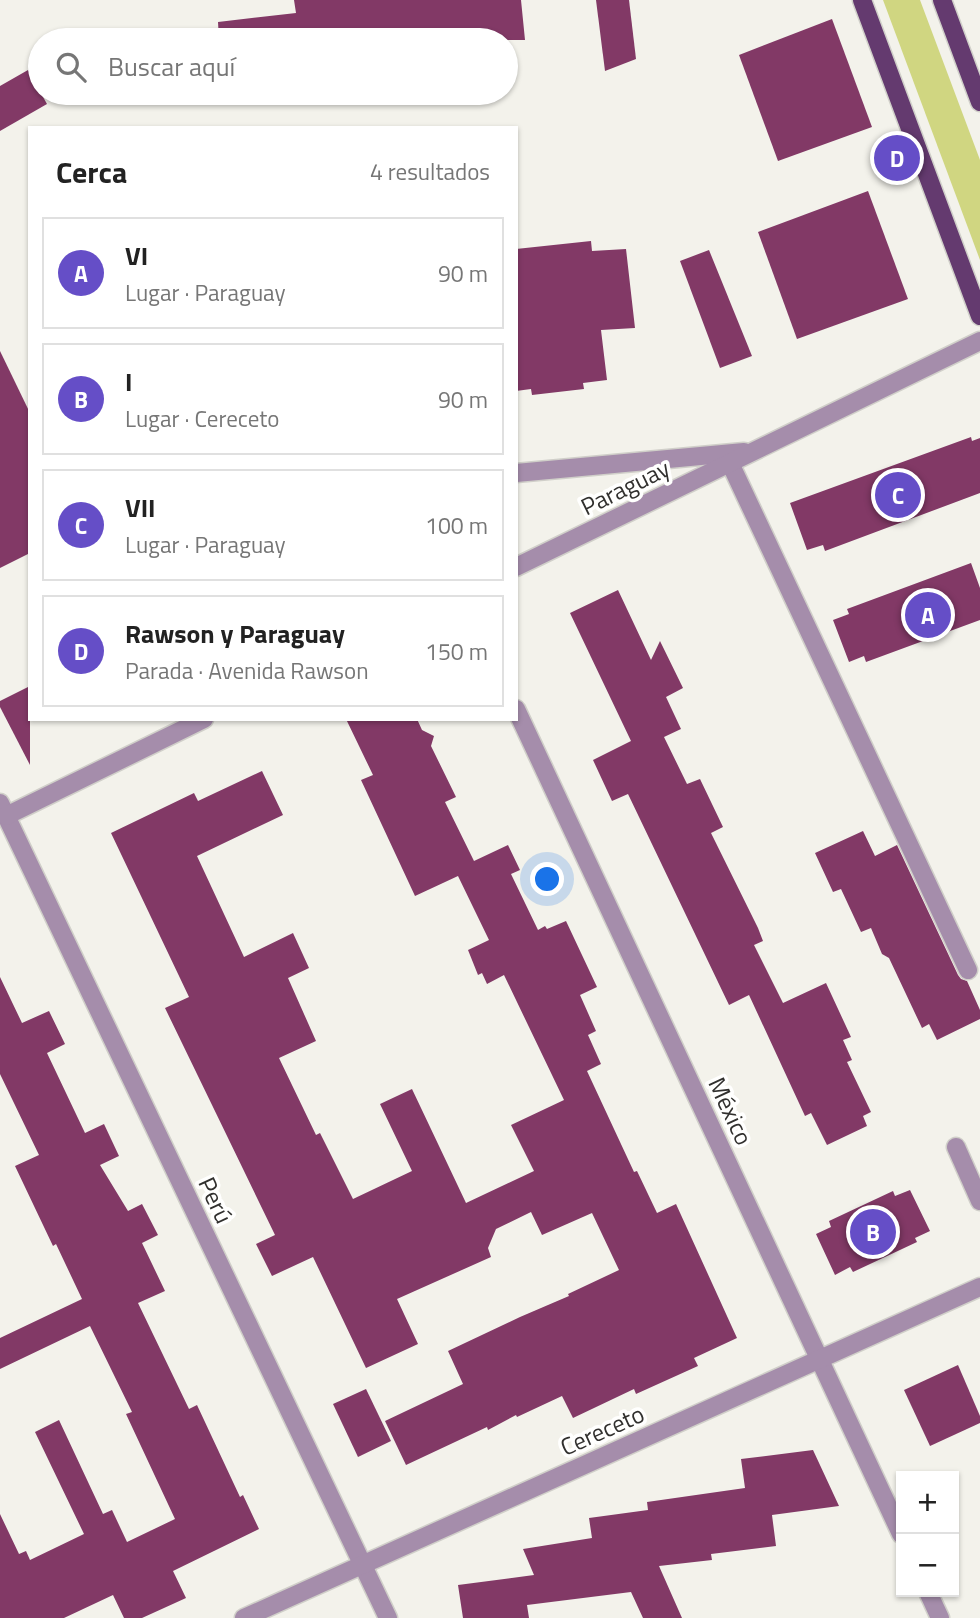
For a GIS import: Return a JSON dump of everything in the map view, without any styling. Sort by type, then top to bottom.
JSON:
[{"type":"main road","points":[[862,0],[980,316]]},
{"type":"main road","points":[[942,0],[980,102]]},
{"type":"street","name":"Paraguay","points":[[518,566],[980,341]]},
{"type":"street","name":"Paraguay","points":[[518,473],[754,451]]},
{"type":"street","points":[[730,463],[968,970]]},
{"type":"street","name":"México","points":[[518,713],[896,1523]]},
{"type":"street","points":[[3,809],[200,721]]},
{"type":"street","name":"Perú","points":[[3,809],[388,1618]]},
{"type":"street","points":[[956,1147],[980,1201]]},
{"type":"street","name":"Cereceto","points":[[244,1618],[980,1287]]},
{"type":"street","points":[[930,1597],[940,1618]]},
{"type":"green space","points":[[883,0],[920,0],[980,160],[980,260]]},
{"type":"building","points":[[294,0],[521,0],[525,40],[518,40],[518,28],[218,28],[218,22],[296,13]]},
{"type":"building","points":[[596,0],[629,0],[636,59],[605,71]]},
{"type":"building","points":[[832,19],[872,127],[778,161],[739,55]]},
{"type":"building","points":[[28,70],[28,105],[45,105],[0,131],[0,86]]},
{"type":"building","points":[[868,191],[908,299],[797,339],[758,232]]},
{"type":"building","points":[[591,241],[592,251],[626,249],[635,328],[601,330],[607,380],[583,383],[584,389],[532,395],[531,389],[518,391],[518,249]]},
{"type":"building","points":[[709,250],[752,356],[720,368],[680,261]]},
{"type":"building","points":[[0,351],[28,409],[28,554],[0,568]]},
{"type":"building","points":[[971,437],[972,441],[980,438],[980,493],[825,551],[823,545],[807,550],[790,503]]},
{"type":"building","points":[[971,563],[980,588],[980,620],[866,662],[864,656],[849,662],[833,620],[849,614],[847,609]]},
{"type":"building","points":[[618,590],[651,660],[660,641],[683,688],[666,697],[681,729],[664,737],[687,784],[700,779],[723,827],[711,833],[758,928],[763,941],[754,945],[783,1003],[826,983],[851,1037],[843,1040],[852,1060],[847,1062],[871,1112],[863,1116],[867,1126],[827,1145],[811,1113],[805,1116],[749,995],[729,1005],[628,794],[612,801],[593,760],[631,741],[570,613]]},
{"type":"building","points":[[28,687],[30,765],[0,707],[0,701]]},
{"type":"building","points":[[347,721],[418,721],[422,730],[434,736],[431,746],[456,797],[445,802],[474,861],[508,845],[520,870],[511,874],[538,930],[566,921],[597,987],[580,995],[596,1031],[588,1035],[601,1064],[587,1071],[634,1172],[637,1171],[657,1213],[676,1204],[737,1338],[694,1358],[698,1366],[636,1394],[634,1389],[573,1418],[562,1396],[406,1465],[385,1421],[463,1384],[448,1351],[619,1270],[592,1213],[542,1235],[531,1212],[496,1229],[488,1248],[491,1257],[397,1299],[418,1344],[366,1368],[313,1257],[272,1276],[256,1244],[275,1235],[165,1008],[189,997],[111,833],[194,793],[198,801],[262,771],[283,815],[197,856],[244,957],[293,933],[309,968],[288,978],[316,1041],[279,1058],[316,1135],[320,1133],[353,1199],[412,1171],[380,1104],[412,1089],[466,1203],[534,1171],[511,1125],[564,1100],[504,975],[487,984],[482,973],[478,975],[468,950],[489,940],[458,876],[415,896],[361,780],[373,775]]},
{"type":"building","points":[[863,831],[875,856],[897,845],[958,975],[967,981],[980,1010],[980,1019],[937,1040],[929,1024],[922,1028],[889,958],[882,954],[871,928],[861,932],[841,889],[833,892],[815,853]]},
{"type":"building","points":[[0,977],[22,1023],[49,1011],[65,1044],[47,1053],[85,1133],[104,1124],[119,1156],[100,1165],[128,1211],[142,1204],[158,1235],[142,1243],[165,1291],[138,1303],[189,1409],[197,1405],[240,1497],[243,1495],[259,1529],[173,1571],[186,1598],[142,1618],[124,1618],[113,1595],[64,1618],[0,1618],[0,1514],[19,1554],[26,1551],[30,1560],[84,1534],[35,1432],[59,1420],[103,1514],[112,1510],[127,1542],[175,1519],[126,1414],[132,1412],[90,1326],[0,1369],[0,1338],[82,1299],[15,1166],[39,1155],[0,1074]]},
{"type":"building","points":[[910,1190],[930,1231],[915,1238],[917,1242],[853,1272],[850,1267],[835,1275],[816,1234],[831,1227],[829,1221],[893,1191],[895,1196]]},
{"type":"building","points":[[958,1365],[980,1416],[980,1423],[930,1446],[904,1390]]},
{"type":"building","points":[[366,1389],[391,1441],[358,1457],[333,1404]]},
{"type":"building","points":[[813,1450],[839,1506],[772,1515],[776,1546],[711,1554],[712,1560],[659,1566],[682,1618],[643,1618],[631,1592],[527,1605],[529,1618],[463,1618],[458,1585],[534,1575],[523,1549],[592,1538],[589,1518],[648,1510],[647,1502],[745,1488],[741,1459]]},
{"type":"place","name":"Rawson y Paraguay","points":[[897,158]]},
{"type":"place","name":"VII","points":[[898,495]]},
{"type":"place","name":"VI","points":[[928,615]]},
{"type":"place","name":"I","points":[[873,1232]]}]
